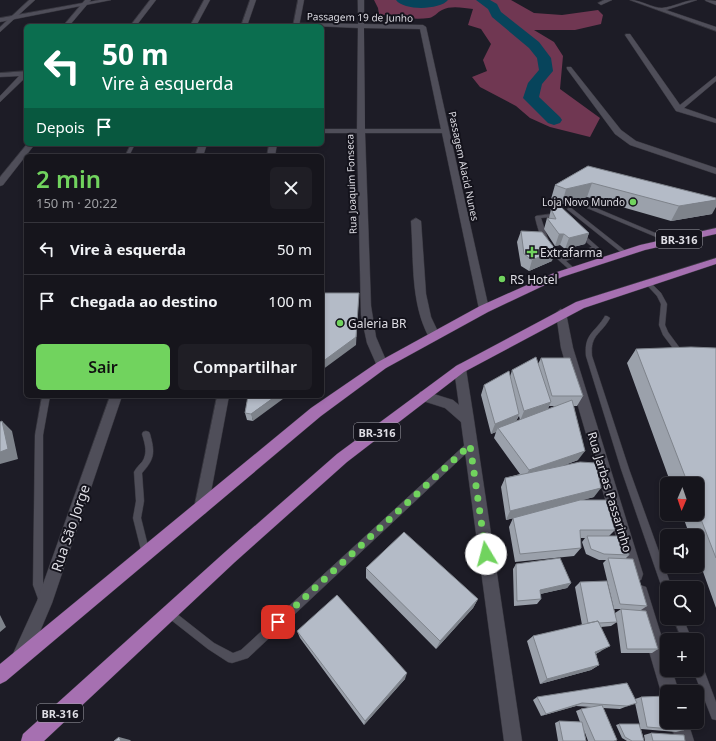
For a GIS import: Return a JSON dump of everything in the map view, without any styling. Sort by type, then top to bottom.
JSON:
[{"type":"highway","name":"BR-316","points":[[0,675],[316,412],[382,365],[484,309],[558,275],[624,253],[716,231]]},
{"type":"highway","name":"BR-316","points":[[30,741],[169,613],[342,458],[460,369],[580,304],[716,261]]},
{"type":"street","points":[[0,30],[32,0]]},
{"type":"street","points":[[68,24],[88,0]]},
{"type":"street","points":[[0,20],[83,6],[108,0]]},
{"type":"street","points":[[135,24],[153,0]]},
{"type":"street","points":[[194,24],[207,0]]},
{"type":"street","points":[[245,24],[253,0]]},
{"type":"street","points":[[296,24],[301,0]]},
{"type":"street","name":"Rua Joaquim Fonseca","points":[[361,0],[361,130],[368,329],[372,346],[382,365]]},
{"type":"street","points":[[601,3],[609,0]]},
{"type":"street","points":[[633,0],[716,29]]},
{"type":"street","points":[[660,10],[694,0]]},
{"type":"street","points":[[708,0],[716,3]]},
{"type":"street","name":"Passagem 19 de Junho","points":[[324,26],[423,27]]},
{"type":"street","name":"Passagem Alacid Nunes","points":[[423,27],[484,309]]},
{"type":"street","points":[[628,35],[679,109],[716,121]]},
{"type":"street","points":[[569,68],[618,132],[625,138],[633,143],[716,171]]},
{"type":"street","points":[[0,75],[24,74]]},
{"type":"street","points":[[0,100],[24,75]]},
{"type":"street","points":[[679,109],[715,80]]},
{"type":"street","points":[[324,131],[446,131]]},
{"type":"street","points":[[0,183],[29,146]]},
{"type":"street","points":[[416,221],[421,294],[426,317],[434,336]]},
{"type":"street","name":"Rua Jarbas Passarinho","points":[[561,313],[567,348],[668,685]]},
{"type":"street","points":[[460,369],[512,741]]},
{"type":"street","points":[[424,396],[449,404],[468,420]]},
{"type":"street","name":"Rua São Jorge","points":[[20,658],[44,603],[115,398]]},
{"type":"street","points":[[201,508],[223,398]]},
{"type":"street","points":[[681,729],[685,741]]},
{"type":"lane","points":[[589,207],[670,241]]},
{"type":"lane","points":[[570,209],[624,253]]},
{"type":"lane","points":[[563,219],[557,214],[538,217],[542,236],[549,249],[573,270]]},
{"type":"lane","points":[[562,260],[596,248],[574,229]]},
{"type":"lane","points":[[647,282],[664,304],[662,325],[665,333],[680,353]]},
{"type":"lane","points":[[607,318],[605,323],[592,334],[589,340],[587,346],[589,356],[625,469],[665,581]]},
{"type":"lane","points":[[44,603],[38,585],[38,518],[39,435],[46,398]]},
{"type":"lane","points":[[146,434],[151,451],[147,462],[138,472],[140,501],[137,518],[146,554]]},
{"type":"lane","points":[[169,613],[211,646],[232,658],[244,654],[470,445]]},
{"type":"lane","points":[[701,677],[716,715]]},
{"type":"shaded area","points":[[374,0],[511,0],[534,13],[562,15],[598,10],[603,15],[601,24],[575,30],[534,30],[554,42],[563,56],[560,89],[600,118],[590,137],[550,127],[530,118],[516,106],[480,87],[472,77],[487,71],[483,60],[491,44],[481,29],[468,25],[473,9],[458,7],[446,8],[429,18],[404,18],[379,14]]},
{"type":"building","points":[[588,166],[716,198],[716,200],[679,206],[592,183],[566,189],[555,185]]},
{"type":"building","points":[[561,207],[589,233],[569,238],[564,234],[559,234],[547,218],[556,219],[551,209]]},
{"type":"building","points":[[521,231],[542,232],[556,250],[532,260],[524,254]]},
{"type":"building","name":"Galeria BR","points":[[324,293],[359,293],[356,337],[324,361]]},
{"type":"building","points":[[691,347],[716,348],[716,558],[702,521],[704,521],[704,477],[685,477],[636,349]]},
{"type":"building","points":[[536,357],[551,402],[524,411],[512,370]]},
{"type":"building","points":[[541,358],[570,358],[583,396],[552,396]]},
{"type":"building","points":[[509,371],[519,414],[495,424],[484,385]]},
{"type":"building","points":[[248,398],[273,398],[251,414],[245,413]]},
{"type":"building","points":[[572,400],[585,451],[529,470],[498,428]]},
{"type":"building","points":[[2,421],[8,449],[0,452],[0,422]]},
{"type":"building","points":[[580,462],[596,463],[601,488],[510,511],[505,478]]},
{"type":"building","points":[[580,500],[606,500],[615,530],[580,530],[581,548],[520,554],[513,518]]},
{"type":"building","points":[[404,532],[478,599],[440,641],[366,568]]},
{"type":"building","points":[[587,536],[624,536],[629,555],[604,554],[591,549]]},
{"type":"building","points":[[560,558],[571,583],[540,590],[541,599],[517,601],[516,564]]},
{"type":"building","points":[[608,558],[633,559],[647,606],[620,604]]},
{"type":"building","points":[[607,581],[617,622],[599,623],[598,621],[588,623],[580,582]]},
{"type":"building","points":[[337,595],[407,673],[365,721],[297,631]]},
{"type":"building","points":[[621,609],[646,611],[658,649],[627,649]]},
{"type":"building","points":[[598,621],[610,646],[595,652],[599,665],[547,679],[533,636]]},
{"type":"building","points":[[627,683],[637,703],[627,706],[582,703],[546,714],[537,697]]},
{"type":"building","points":[[660,696],[660,728],[647,727],[641,697]]},
{"type":"building","points":[[602,705],[617,740],[595,741],[581,709]]},
{"type":"building","points":[[559,721],[582,722],[586,741],[563,741]]},
{"type":"building","points":[[619,724],[639,724],[644,741],[632,741],[625,737]]},
{"type":"building","points":[[651,733],[684,735],[685,741],[653,741]]},
{"type":"building","points":[[119,737],[121,741],[114,741]]},
{"type":"waterway","points":[[402,0],[412,4],[431,3],[442,0]]},
{"type":"waterway","points":[[482,0],[493,7],[496,14],[534,45],[544,58],[546,71],[535,83],[531,98],[554,120]]},
{"type":"place","name":"Loja Novo Mundo","points":[[633,202]]},
{"type":"place","name":"Extrafarma","points":[[532,252]]},
{"type":"place","name":"RS Hotel","points":[[502,279]]},
{"type":"place","name":"Galeria BR","points":[[340,323]]},
{"type":"route","points":[[278,622],[470,445],[486,554]]}]
